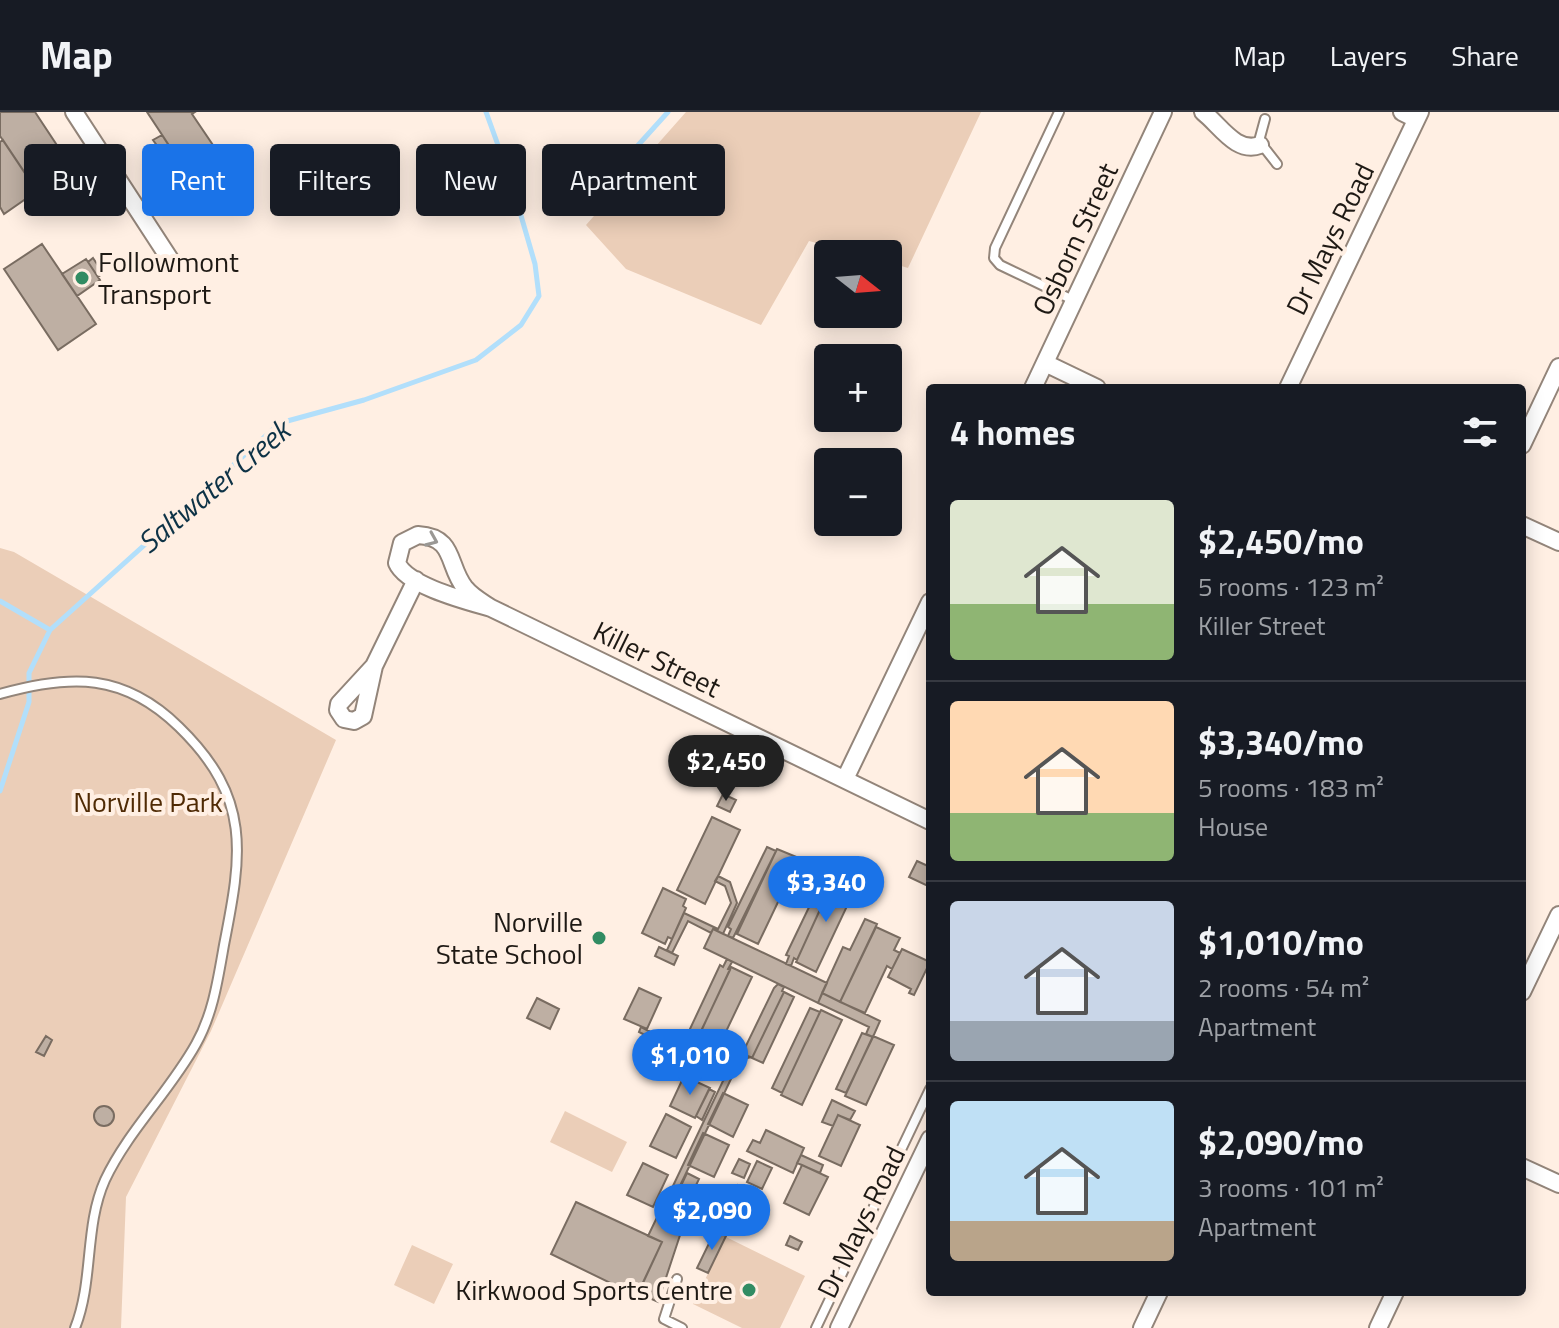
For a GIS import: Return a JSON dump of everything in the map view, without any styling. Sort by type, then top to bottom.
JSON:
[{"type":"street","points":[[74,112],[173,264]]},
{"type":"street","name":"Osborn Street","points":[[1035,384],[1163,112]]},
{"type":"street","points":[[1203,112],[1242,145],[1260,145]]},
{"type":"street","name":"Dr Mays Road","points":[[1290,384],[1413,114]]},
{"type":"street","points":[[1045,363],[1089,384]]},
{"type":"street","points":[[1526,437],[1559,367]]},
{"type":"street","points":[[1526,527],[1559,542]]},
{"type":"street","points":[[425,535],[443,544],[451,554],[464,586],[491,608],[416,580],[400,569],[397,556],[406,538],[425,535]]},
{"type":"street","points":[[374,666],[416,580]]},
{"type":"street","name":"Killer Street","points":[[491,608],[926,819]]},
{"type":"street","points":[[845,779],[926,610]]},
{"type":"street","points":[[1526,984],[1559,915]]},
{"type":"street","name":"Dr Mays Road","points":[[839,1328],[926,1147]]},
{"type":"street","points":[[1526,1169],[1559,1184]]},
{"type":"street","points":[[1142,1328],[1157,1296]]},
{"type":"street","points":[[1378,1328],[1393,1296]]},
{"type":"lane","points":[[1059,112],[995,248],[994,258],[1000,265],[1075,301]]},
{"type":"lane","points":[[1265,119],[1258,137],[1260,145],[1277,164]]},
{"type":"lane","points":[[0,694],[80,682],[112,685],[157,705],[201,750],[222,783],[234,817],[238,858],[218,980],[205,1026],[186,1061],[116,1160],[105,1181],[94,1216],[86,1293],[75,1328]]},
{"type":"lane","points":[[816,1328],[926,1097]]},
{"type":"lane","points":[[677,1279],[664,1319],[682,1328]]},
{"type":"green space","points":[[686,112],[981,112],[908,268],[902,266],[902,240],[809,241],[761,325],[626,269],[586,225],[594,216],[725,216],[725,144],[658,144]]},
{"type":"green space","name":"Norville Park","points":[[0,548],[14,552],[336,740],[211,1031],[126,1197],[121,1328],[0,1328]]},
{"type":"green space","points":[[565,1111],[627,1142],[612,1172],[550,1142]]},
{"type":"green space","name":"Kirkwood Sports Centre","points":[[726,1237],[805,1276],[780,1328],[742,1328],[693,1304]]},
{"type":"green space","points":[[412,1245],[453,1264],[434,1304],[394,1285]]},
{"type":"building","points":[[0,112],[35,112],[56,144],[24,144],[24,172],[0,136]]},
{"type":"building","points":[[147,112],[195,112],[192,114],[212,144],[168,144]]},
{"type":"building","points":[[162,135],[168,144],[156,144],[153,140]]},
{"type":"building","points":[[3,140],[24,172],[24,200],[4,214],[0,207],[0,142]]},
{"type":"building","points":[[42,244],[96,324],[58,350],[4,269]]},
{"type":"building","points":[[93,258],[103,273],[98,277],[88,262]]},
{"type":"building","name":"Followmont Transport","points":[[86,259],[100,280],[77,296],[62,274]]},
{"type":"building","points":[[723,794],[736,800],[730,812],[717,806]]},
{"type":"building","points":[[712,817],[740,830],[705,904],[677,890]]},
{"type":"building","points":[[767,847],[776,851],[733,938],[728,936],[731,929],[728,927]]},
{"type":"building","points":[[777,849],[799,858],[758,944],[737,934]]},
{"type":"building","points":[[917,861],[926,865],[926,885],[909,877]]},
{"type":"building","points":[[825,874],[834,879],[797,960],[794,958],[791,966],[786,964],[789,956],[786,955]]},
{"type":"building","points":[[718,876],[730,882],[737,903],[723,934],[717,931],[731,903],[725,886],[715,881]]},
{"type":"building","points":[[835,877],[856,887],[816,972],[796,962]]},
{"type":"building","points":[[663,888],[686,899],[683,906],[686,908],[672,939],[668,937],[665,944],[642,933]]},
{"type":"building","points":[[684,913],[718,929],[713,929],[711,933],[688,921],[672,953],[667,950]]},
{"type":"building","points":[[865,919],[877,924],[840,1002],[822,993],[843,947],[850,950]]},
{"type":"building","points":[[876,927],[900,938],[894,950],[900,953],[892,969],[887,966],[865,1013],[840,1002]]},
{"type":"building","points":[[713,929],[827,983],[818,1003],[704,948]]},
{"type":"building","points":[[659,947],[678,956],[674,965],[655,956]]},
{"type":"building","points":[[902,949],[926,960],[926,970],[914,995],[909,993],[911,989],[888,977]]},
{"type":"building","points":[[727,959],[732,962],[730,970],[692,1050],[682,1046],[720,965],[723,967]]},
{"type":"building","points":[[731,967],[752,977],[711,1063],[691,1053]]},
{"type":"building","points":[[778,984],[784,987],[784,992],[752,1058],[742,1054],[774,988]]},
{"type":"building","points":[[639,988],[661,998],[647,1029],[624,1019]]},
{"type":"building","points":[[784,992],[794,997],[763,1063],[752,1058]]},
{"type":"building","points":[[822,993],[880,1021],[873,1037],[866,1034],[869,1027],[818,1003]]},
{"type":"building","points":[[537,998],[559,1009],[550,1029],[527,1018]]},
{"type":"building","points":[[810,1008],[820,1012],[782,1093],[772,1088]]},
{"type":"building","points":[[821,1010],[842,1020],[802,1105],[781,1095]]},
{"type":"building","points":[[641,1027],[711,1063],[742,1054],[751,1057],[708,1068],[639,1032]]},
{"type":"building","points":[[862,1033],[873,1037],[846,1093],[836,1089]]},
{"type":"building","points":[[46,1036],[52,1040],[44,1056],[36,1052]]},
{"type":"building","points":[[873,1036],[894,1045],[866,1105],[845,1096]]},
{"type":"building","points":[[740,1060],[668,1211],[662,1209],[732,1062]]},
{"type":"building","points":[[684,1076],[710,1088],[695,1118],[670,1106]]},
{"type":"building","points":[[709,1089],[715,1092],[702,1120],[696,1116]]},
{"type":"building","points":[[723,1093],[748,1105],[733,1137],[708,1124]]},
{"type":"building","points":[[832,1100],[855,1111],[850,1120],[838,1115],[833,1126],[822,1122]]},
{"type":"building","points":[[104,1106],[111,1109],[114,1116],[111,1123],[104,1126],[97,1123],[94,1116],[97,1109]]},
{"type":"building","points":[[666,1114],[691,1127],[676,1158],[650,1146]]},
{"type":"building","points":[[838,1115],[860,1125],[841,1166],[819,1156]]},
{"type":"building","points":[[766,1130],[804,1148],[793,1173],[747,1151],[753,1140],[760,1143]]},
{"type":"building","points":[[703,1133],[729,1145],[714,1177],[688,1165]]},
{"type":"building","points":[[801,1155],[823,1165],[820,1173],[797,1163]]},
{"type":"building","points":[[739,1159],[750,1164],[744,1178],[732,1173]]},
{"type":"building","points":[[757,1161],[772,1168],[762,1189],[747,1182]]},
{"type":"building","points":[[643,1163],[668,1175],[653,1207],[627,1195]]},
{"type":"building","points":[[802,1165],[828,1177],[809,1215],[784,1203]]},
{"type":"building","points":[[687,1173],[699,1179],[690,1198],[678,1192]]},
{"type":"building","points":[[738,1185],[765,1197],[751,1228],[723,1215]]},
{"type":"building","points":[[576,1202],[662,1242],[637,1296],[551,1254]]},
{"type":"building","points":[[661,1209],[686,1217],[658,1302],[638,1293],[662,1242],[648,1236]]},
{"type":"building","points":[[715,1231],[726,1236],[708,1273],[697,1268]]},
{"type":"building","points":[[790,1236],[802,1242],[798,1250],[786,1245]]},
{"type":"waterway","name":"Saltwater Creek","points":[[0,791],[29,702],[29,673],[50,630],[280,423],[364,400],[476,360],[521,325],[539,296],[535,264],[511,181],[486,112]]},
{"type":"waterway","points":[[639,144],[668,112]]},
{"type":"waterway","points":[[0,601],[50,630]]},
{"type":"place","name":"Followmont Transport","points":[[82,278]]},
{"type":"place","name":"Norville State School","points":[[599,938]]},
{"type":"place","name":"Kirkwood Sports Centre","points":[[749,1290]]}]
